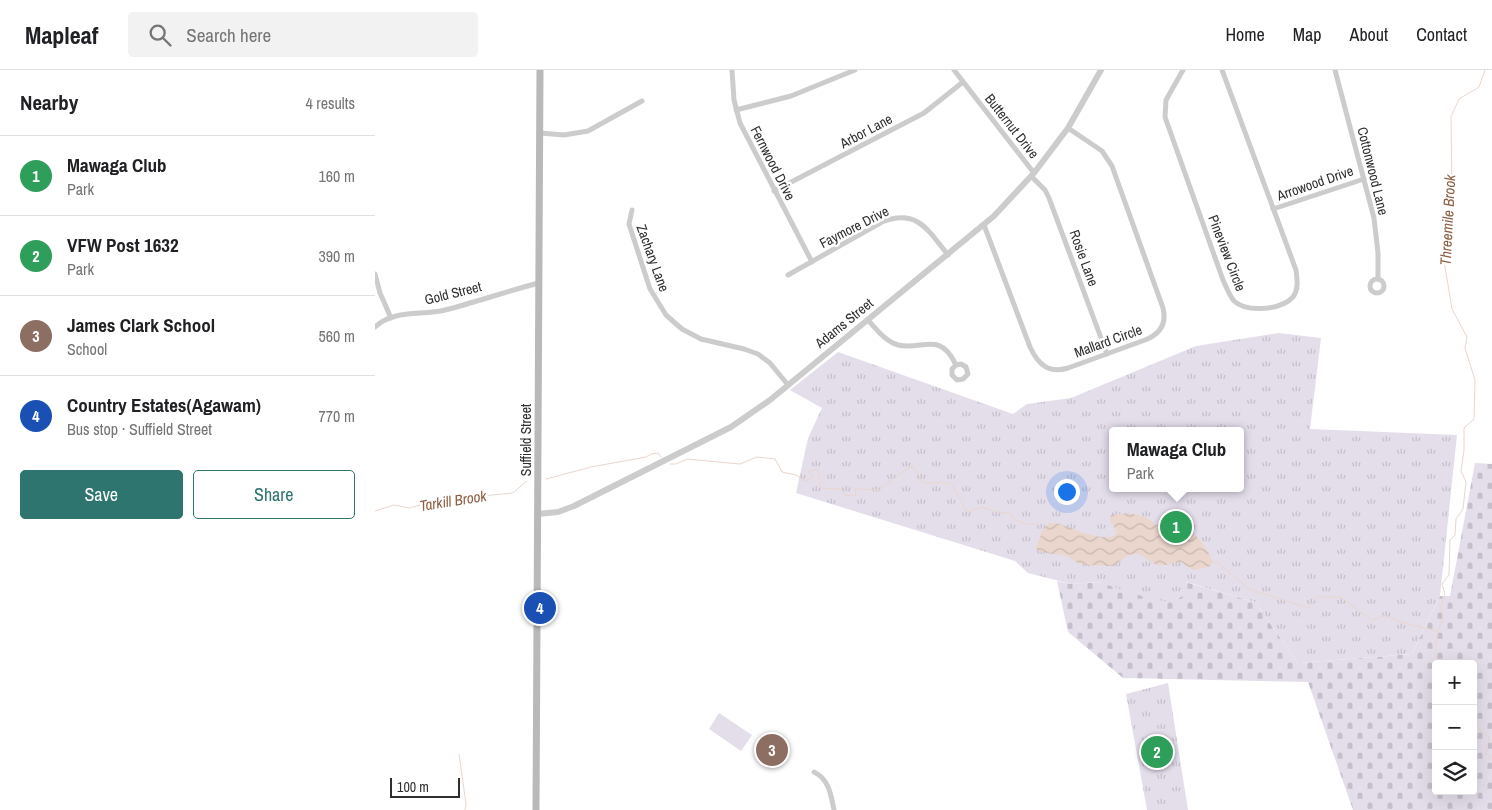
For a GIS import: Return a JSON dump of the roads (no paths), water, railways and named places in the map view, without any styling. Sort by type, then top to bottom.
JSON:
[{"type":"main road","name":"Suffield Street","points":[[536,810],[540,70]]},
{"type":"street","name":"Fernwood Drive","points":[[732,70],[736,110],[745,135],[812,262]]},
{"type":"street","points":[[736,110],[791,96],[855,70]]},
{"type":"street","name":"Butternut Drive","points":[[954,70],[1032,174]]},
{"type":"street","name":"Adams Street","points":[[538,514],[558,512],[574,506],[711,438],[749,416],[948,255],[1009,201],[1068,128],[1101,70]]},
{"type":"street","name":"Pineview Circle","points":[[1183,70],[1166,100],[1165,121],[1227,289],[1233,300],[1247,306],[1264,307],[1277,305],[1291,298],[1297,288],[1296,270],[1222,70]]},
{"type":"street","name":"Cottonwood Lane","points":[[1335,70],[1376,232],[1378,279]]},
{"type":"street","name":"Arbor Lane","points":[[774,191],[924,113],[963,82]]},
{"type":"street","points":[[540,133],[564,135],[588,131],[642,101]]},
{"type":"street","name":"Mallard Circle","points":[[984,225],[1031,347],[1042,366],[1053,370],[1063,370],[1156,335],[1164,324],[1164,312],[1109,161],[1100,150],[1068,128]]},
{"type":"street","name":"Rosie Lane","points":[[1032,174],[1049,198],[1107,354]]},
{"type":"street","name":"Arrowood Drive","points":[[1273,209],[1364,179]]},
{"type":"street","name":"Zachary Lane","points":[[632,210],[629,224],[651,289],[666,315],[682,329],[701,339],[758,354],[770,363],[788,385]]},
{"type":"street","name":"Faymore Drive","points":[[788,275],[882,222],[902,217],[912,218],[922,224],[948,255]]},
{"type":"street","points":[[375,274],[379,293],[391,318]]},
{"type":"street","name":"Gold Street","points":[[375,327],[391,318],[405,314],[445,310],[539,283]]},
{"type":"street","points":[[868,320],[884,337],[897,345],[908,346],[928,343],[939,346],[948,352],[956,365]]},
{"type":"street","points":[[814,772],[827,784],[835,810]]},
{"type":"water","points":[[1128,513],[1146,517],[1156,525],[1170,531],[1181,527],[1187,528],[1201,541],[1213,563],[1208,567],[1193,570],[1181,562],[1159,565],[1152,563],[1142,555],[1131,554],[1111,566],[1086,565],[1080,564],[1066,556],[1036,549],[1042,531],[1049,523],[1056,523],[1100,537],[1108,537],[1114,536],[1117,531],[1110,521],[1111,515]]},
{"type":"waterway","name":"Threemile Brook","points":[[1436,660],[1436,643],[1443,618],[1441,607],[1445,594],[1442,584],[1449,575],[1450,540],[1455,535],[1456,519],[1463,509],[1466,482],[1461,471],[1464,450],[1464,428],[1474,419],[1475,380],[1465,348],[1467,337],[1452,309],[1444,261],[1449,251],[1452,196],[1451,117],[1459,99],[1479,87],[1485,70]]},
{"type":"waterway","name":"Tarkill Brook","points":[[546,479],[591,467],[646,457],[651,454],[658,453],[661,457]]},
{"type":"waterway","name":"Tarkill Brook","points":[[670,464],[676,464],[687,459],[740,464],[757,457],[775,459],[782,472],[796,475],[805,481],[813,478],[809,471],[818,470],[820,488],[841,489],[845,495],[856,496],[855,489],[879,490],[913,466],[923,483],[951,483],[967,512],[982,507],[1000,513],[1010,512],[1015,520],[1027,524],[1036,524]]},
{"type":"waterway","name":"Tarkill Brook","points":[[375,511],[394,505],[409,508],[440,500],[513,493],[527,481]]},
{"type":"waterway","name":"Tarkill Brook","points":[[1212,561],[1218,563],[1249,589],[1308,608],[1317,597],[1340,597],[1373,621],[1383,615],[1407,624],[1438,631]]},
{"type":"waterway","name":"Threemile Brook","points":[[1477,725],[1489,737],[1486,754],[1492,759]]},
{"type":"waterway","points":[[459,754],[466,804],[465,810]]},
{"type":"place","name":"Mawaga Club","points":[[1176,527]]},
{"type":"place","name":"Country Estates(Agawam)","points":[[540,608]]},
{"type":"place","name":"James Clark School","points":[[772,750]]},
{"type":"place","name":"VFW Post 1632","points":[[1157,752]]}]
